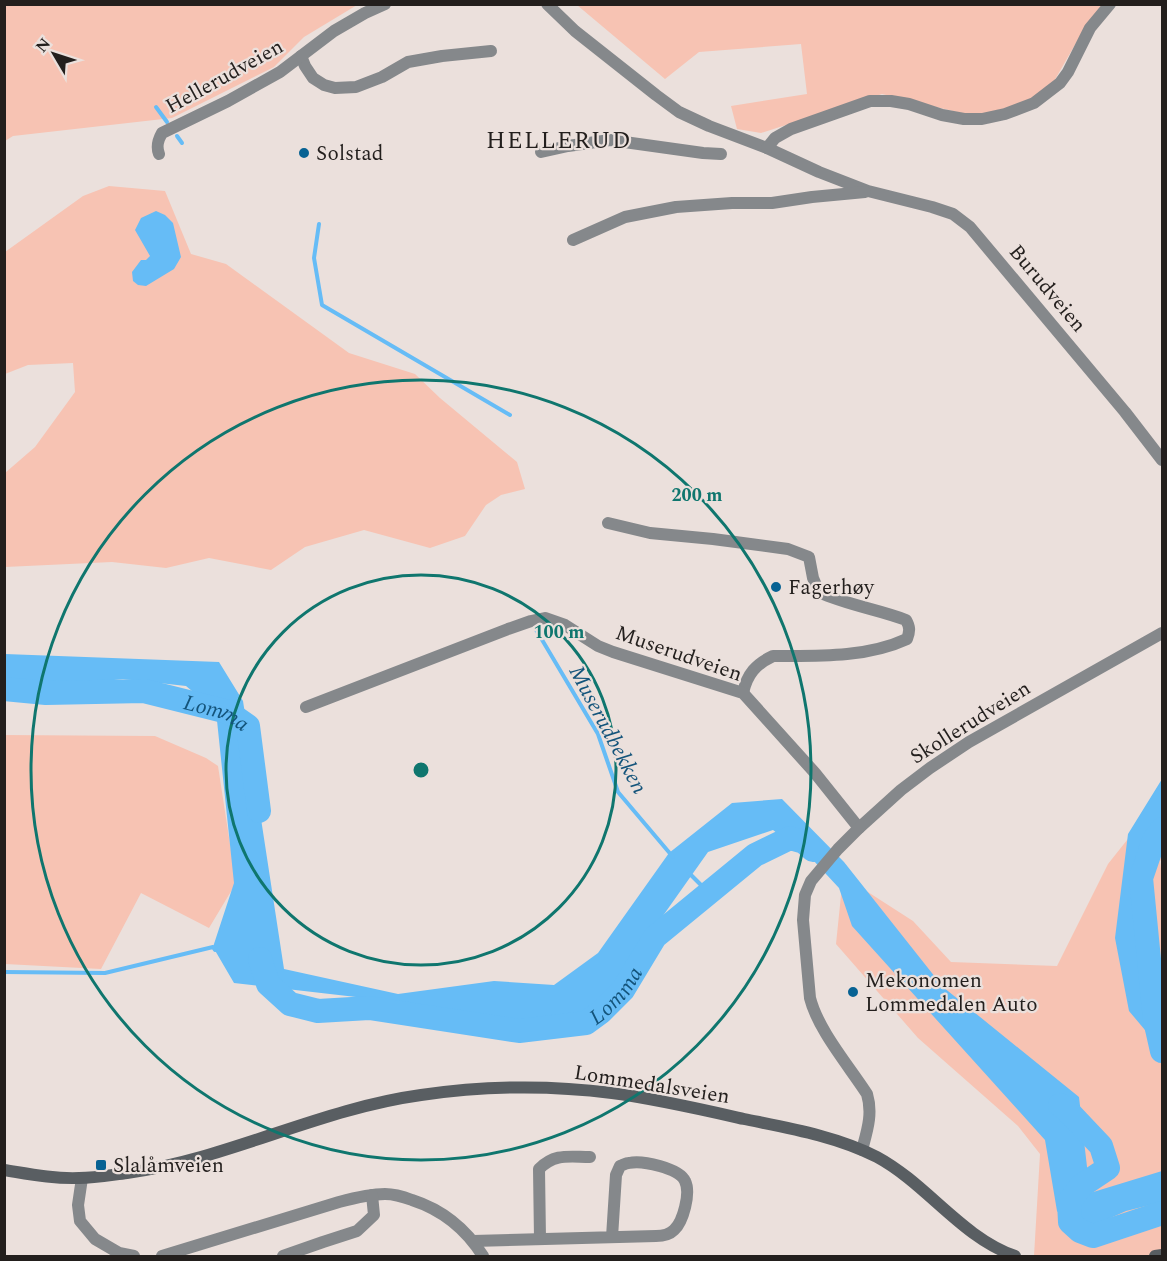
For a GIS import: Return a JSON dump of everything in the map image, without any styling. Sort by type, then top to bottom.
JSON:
[{"type":"main road","name":"Lommedalsveien","points":[[4,1170],[56,1178],[82,1178],[146,1170],[204,1157],[332,1115],[419,1095],[489,1089],[579,1090],[637,1097],[813,1134],[862,1150],[909,1178],[977,1236],[1015,1257]]},
{"type":"main road","points":[[1155,1257],[1162,1255]]},
{"type":"street","name":"Hellerudveien","points":[[159,154],[158,143],[162,133],[228,101],[280,72],[334,32],[385,4]]},
{"type":"street","name":"Burudveien","points":[[547,4],[575,31],[679,112],[868,191],[952,214],[970,227],[1125,412],[1162,460]]},
{"type":"street","points":[[767,148],[775,138],[791,129],[870,101],[909,104],[942,115],[964,119],[982,119],[1034,104],[1060,83],[1090,28],[1110,4]]},
{"type":"street","points":[[301,56],[313,78],[324,85],[335,88],[356,87],[382,77],[408,62],[491,51]]},
{"type":"street","points":[[541,152],[610,140],[721,154]]},
{"type":"street","name":"Burudveien","points":[[573,240],[625,217],[676,207],[772,203],[868,191]]},
{"type":"street","points":[[608,523],[650,532],[788,549],[801,553],[809,557],[813,578],[819,592],[836,600],[906,620],[909,626],[910,632],[907,639],[896,644],[846,654],[773,656],[763,660],[756,666],[743,693]]},
{"type":"street","name":"Muserudveien","points":[[306,707],[523,624],[545,618],[565,625],[598,646],[613,652],[743,693],[815,773],[859,828]]},
{"type":"street","name":"Skollerudveien","points":[[862,1150],[870,1115],[870,1103],[867,1094],[827,1035],[812,1007],[808,987],[803,920],[805,895],[811,881],[859,828],[900,790],[930,768],[959,749],[1162,633]]},
{"type":"street","points":[[540,1239],[539,1169],[559,1156],[590,1158]]},
{"type":"street","points":[[473,1241],[612,1237],[666,1235],[674,1230],[681,1220],[688,1190],[685,1180],[675,1171],[659,1166],[631,1162],[620,1166],[616,1175],[612,1237]]},
{"type":"street","points":[[82,1178],[78,1205],[80,1221],[95,1239],[119,1253],[134,1257]]},
{"type":"street","points":[[162,1257],[339,1202],[357,1197],[385,1194],[402,1197],[442,1212],[473,1241],[483,1257]]},
{"type":"street","points":[[283,1257],[357,1231],[374,1215],[372,1196]]},
{"type":"shaded area","points":[[5,4],[357,5],[304,37],[274,67],[172,118],[13,136],[5,141]]},
{"type":"shaded area","points":[[577,5],[1103,5],[1088,22],[1053,83],[1029,102],[982,118],[882,94],[761,133],[737,129],[731,106],[807,94],[801,44],[699,52],[665,79]]},
{"type":"shaded area","points":[[109,186],[165,191],[191,254],[226,264],[349,353],[415,374],[440,398],[517,462],[525,489],[501,495],[486,505],[465,536],[430,548],[364,530],[305,547],[271,570],[209,558],[166,568],[112,562],[5,567],[5,473],[35,447],[75,392],[73,363],[28,365],[5,374],[5,252],[83,196]]},
{"type":"shaded area","points":[[4,735],[155,736],[206,758],[218,766],[236,883],[209,928],[141,893],[101,969],[5,964]]},
{"type":"shaded area","points":[[1162,796],[1162,859],[1160,861],[1162,876],[1162,1256],[1034,1256],[1040,1154],[1018,1126],[918,1038],[836,944],[843,876],[913,921],[951,962],[1057,966],[1108,864]]},
{"type":"water","points":[[156,211],[165,215],[173,223],[181,257],[174,269],[146,286],[138,285],[133,281],[132,272],[141,260],[146,260],[150,256],[135,230],[141,218]]},
{"type":"water","points":[[5,654],[219,662],[243,701],[284,969],[398,994],[494,981],[554,985],[598,953],[669,853],[732,803],[782,799],[844,862],[943,987],[1079,1097],[1090,1193],[1162,1171],[1162,1202],[1126,1211],[1077,1233],[1057,1211],[1045,1140],[852,926],[839,888],[813,860],[773,830],[708,852],[595,1012],[431,1029],[382,1000],[234,983],[213,947],[234,883],[216,711],[186,686],[123,679],[41,688],[5,683]]},
{"type":"water","points":[[1162,779],[1162,832],[1154,843],[1145,917],[1155,1028],[1162,1038],[1162,1062],[1145,1030],[1129,1011],[1115,938],[1128,834]]},
{"type":"waterway","points":[[156,107],[167,122]]},
{"type":"waterway","points":[[177,136],[182,143]]},
{"type":"waterway","name":"Muserudbekken","points":[[319,224],[314,258],[322,305],[510,415]]},
{"type":"waterway","name":"Muserudbekken","points":[[535,628],[598,734],[618,792],[673,857]]},
{"type":"waterway","name":"Lomma","points":[[4,689],[46,693],[144,691],[228,712],[248,726],[259,811]]},
{"type":"waterway","name":"Lomma","points":[[1162,829],[1154,840],[1141,878],[1155,1020],[1162,1051]]},
{"type":"waterway","name":"Lomma","points":[[260,959],[268,984],[290,1004],[318,1011],[369,1008],[519,1031],[586,1023],[623,990],[655,937],[755,855],[790,838],[804,842],[813,850]]},
{"type":"waterway","name":"Muserudbekken","points":[[689,873],[709,893]]},
{"type":"waterway","points":[[4,972],[105,973],[213,947],[215,950]]},
{"type":"waterway","name":"Lomma","points":[[1060,1105],[1101,1146],[1108,1168],[1081,1186],[1069,1202],[1070,1222],[1080,1231],[1093,1236],[1162,1213]]},
{"type":"place","name":"Solstad","points":[[304,153]]},
{"type":"place","name":"Fagerhøy","points":[[776,587]]},
{"type":"place","name":"Mekonomen Lommedalen Auto","points":[[853,992]]},
{"type":"place","name":"Slalåmveien","points":[[101,1165]]},
{"type":"district","name":"HELLERUD","points":[[559,140]]}]
